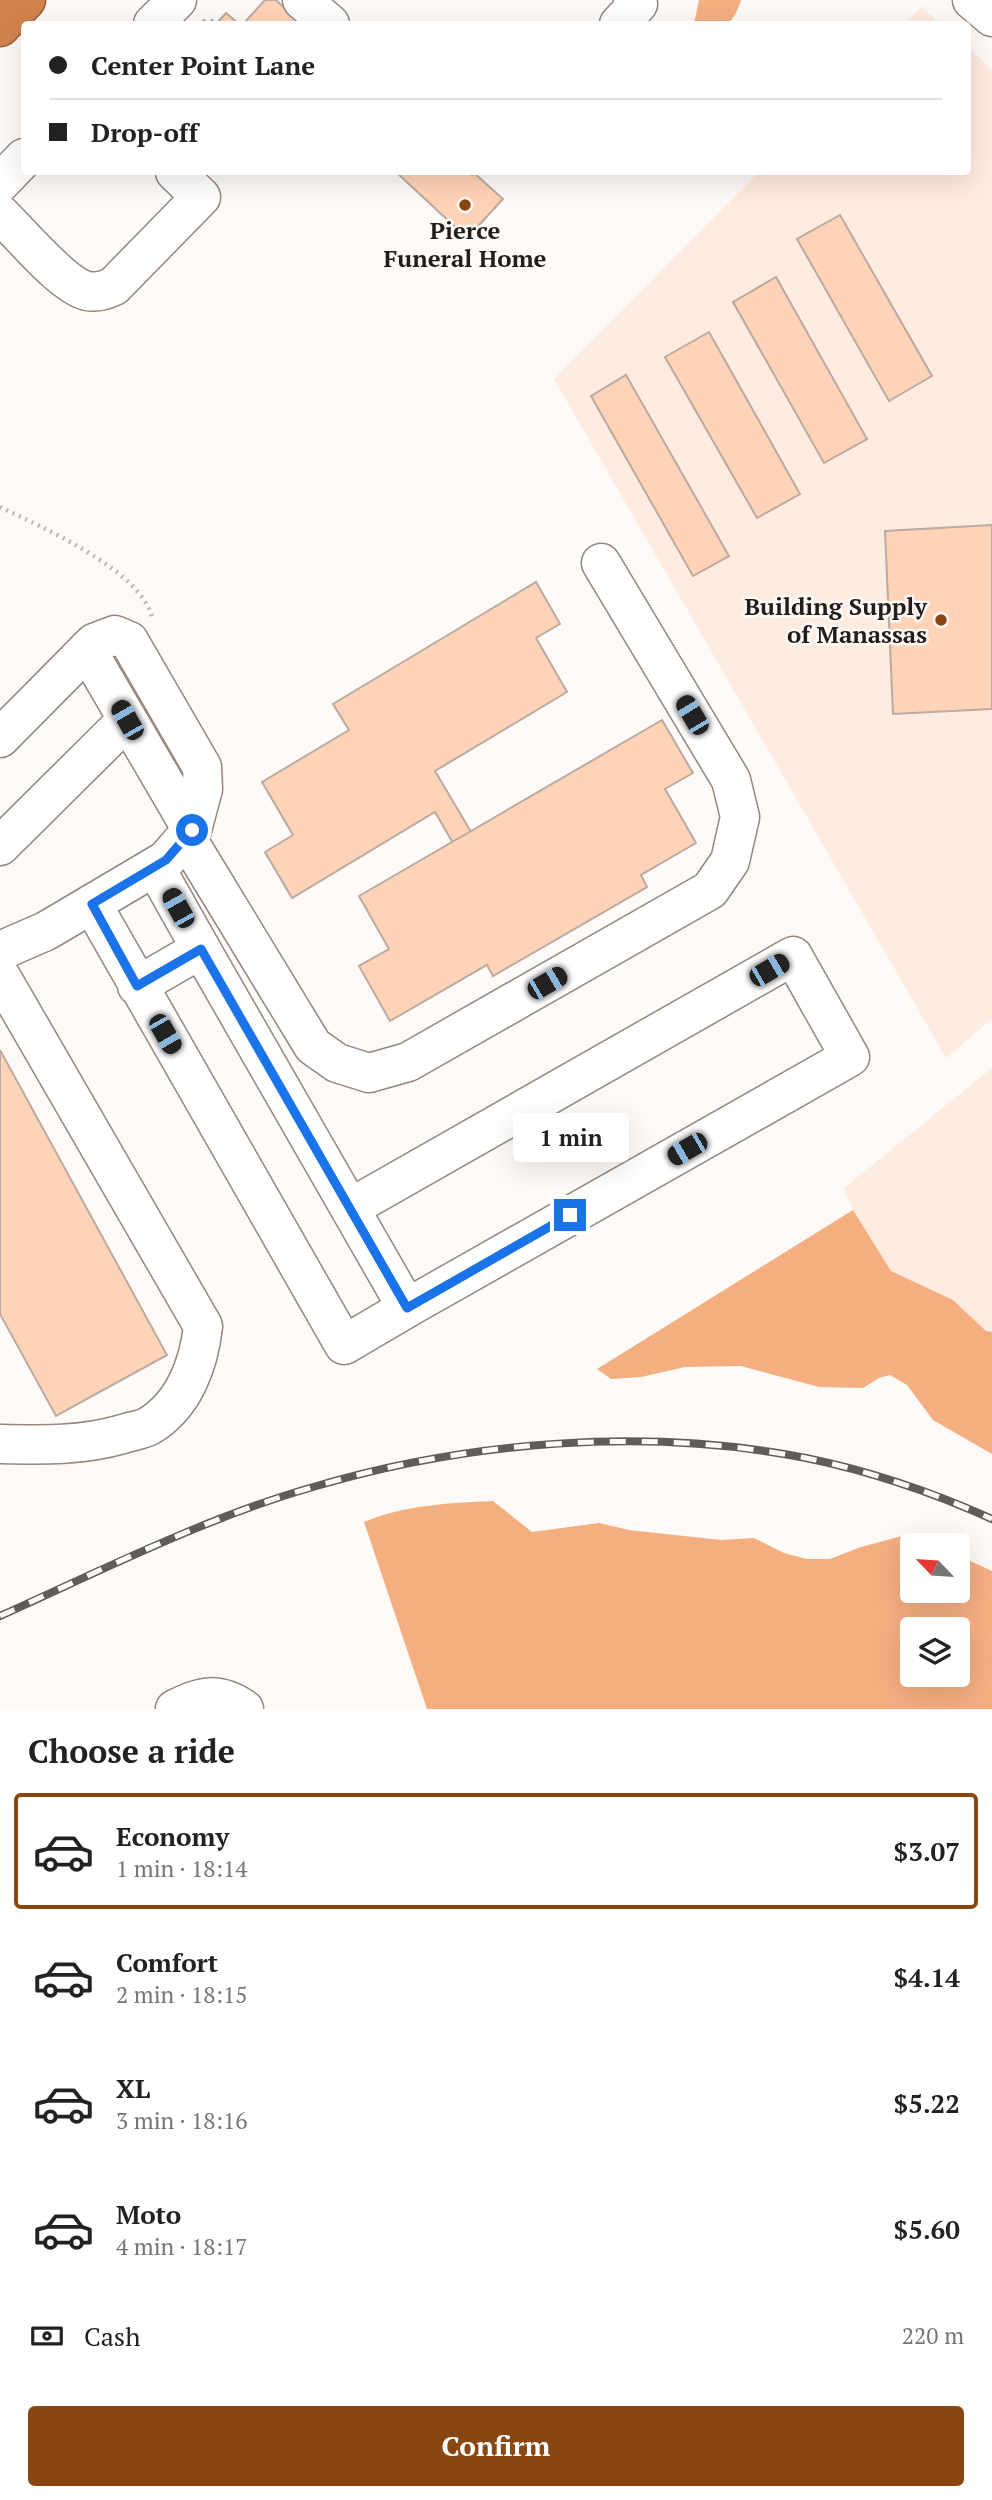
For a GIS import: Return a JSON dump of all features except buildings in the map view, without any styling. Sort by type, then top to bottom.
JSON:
[{"type":"highway","points":[[0,27],[26,0]]},
{"type":"street","points":[[156,21],[177,0]]},
{"type":"street","points":[[622,21],[638,4],[634,0]]},
{"type":"street","points":[[972,0],[992,18]]},
{"type":"street","points":[[0,183],[21,161]]},
{"type":"street","points":[[0,214],[67,281],[92,292],[107,290],[201,197],[178,175]]},
{"type":"street","points":[[87,650],[189,834],[313,1046],[337,1063],[369,1073],[408,1062],[710,890],[730,861],[740,817],[731,780],[601,563]]},
{"type":"street","points":[[0,738],[87,650],[104,637],[115,635],[129,642],[202,767],[204,778],[189,834],[166,860],[46,931],[0,951]]},
{"type":"street","points":[[0,846],[127,720]]},
{"type":"street","points":[[155,867],[407,1308]]},
{"type":"street","points":[[92,904],[344,1345],[850,1056],[793,956],[350,1208]]},
{"type":"street","points":[[137,986],[201,949]]},
{"type":"street","points":[[0,975],[203,1326],[200,1355],[186,1384],[176,1402],[148,1427],[93,1442],[4,1437]]},
{"type":"street","points":[[175,1709],[195,1700],[212,1697],[229,1699],[244,1709]]},
{"type":"path","points":[[0,507],[86,551],[131,586],[149,606],[155,629]]},
{"type":"shaded area","points":[[699,0],[741,0],[734,17],[729,21],[695,21]]},
{"type":"shaded area","points":[[921,7],[937,21],[907,21]]},
{"type":"shaded area","points":[[971,51],[992,69],[992,1019],[946,1058],[554,379],[756,175],[971,175]]},
{"type":"shaded area","points":[[992,1068],[992,1332],[986,1331],[953,1300],[891,1271],[853,1210],[844,1188]]},
{"type":"shaded area","points":[[853,1210],[891,1271],[953,1300],[986,1331],[992,1332],[992,1454],[933,1420],[907,1385],[890,1375],[863,1388],[819,1387],[741,1366],[685,1367],[641,1377],[611,1379],[597,1369]]},
{"type":"shaded area","points":[[493,1501],[532,1532],[599,1523],[629,1530],[721,1540],[754,1538],[784,1553],[807,1559],[830,1559],[900,1537],[900,1603],[970,1603],[970,1561],[992,1571],[992,1709],[427,1709],[364,1522],[411,1508]]},
{"type":"railway","points":[[0,1616],[193,1529],[273,1500],[372,1471],[495,1449],[621,1441],[746,1448],[830,1463],[877,1476],[924,1491],[992,1519]]},
{"type":"place","name":"Pierce Funeral Home","points":[[465,205]]},
{"type":"place","name":"Building Supply of Manassas","points":[[941,620]]},
{"type":"route","points":[[192,830],[166,860],[92,904],[137,986],[201,949],[407,1308],[570,1215]]}]
